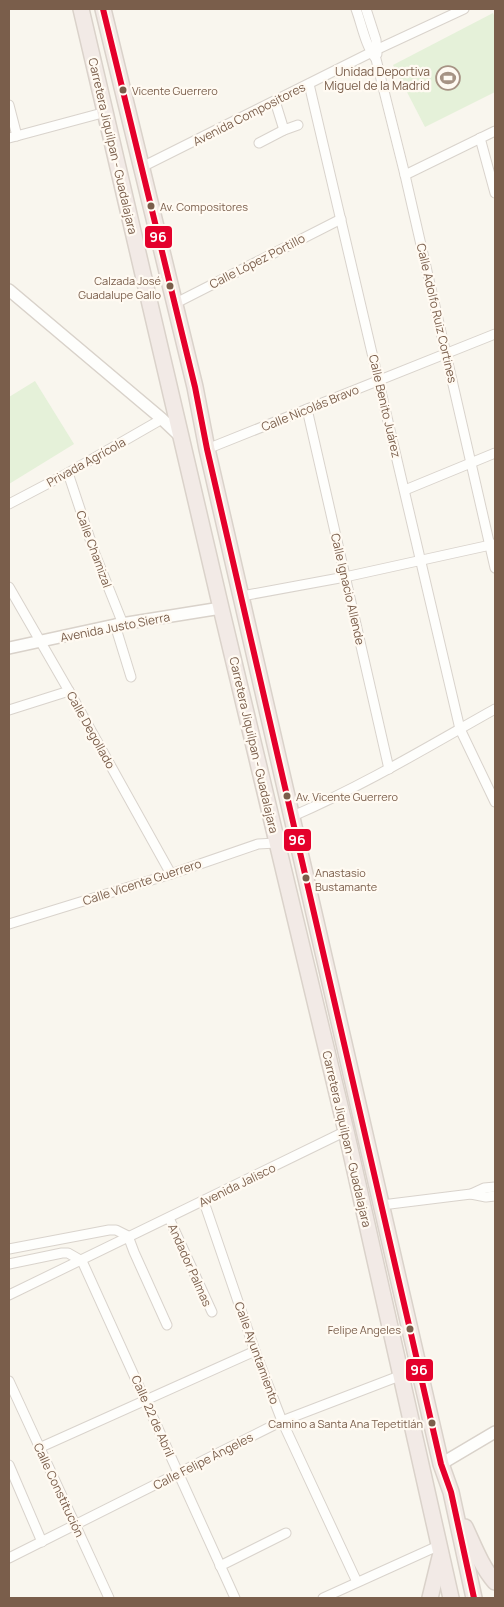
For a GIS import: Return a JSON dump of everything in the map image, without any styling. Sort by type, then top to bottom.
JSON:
[{"type":"highway","name":"Carretera Jiquilpan - Guadalajara","points":[[81,9],[276,843],[346,1132],[451,1598]]},
{"type":"highway","name":"Carretera Jiquilpan - Guadalajara","points":[[104,11],[194,387],[474,1598]]},
{"type":"highway","points":[[451,1492],[478,1557],[495,1582]]},
{"type":"highway","points":[[430,1598],[440,1549]]},
{"type":"highway","points":[[438,1598],[440,1549]]},
{"type":"street","name":"Calle Adolfo Ruiz Cortines","points":[[356,9],[375,54]]},
{"type":"street","name":"Calle Adolfo Ruiz Cortines","points":[[366,9],[446,354],[493,545],[495,568]]},
{"type":"street","name":"Avenida Compositores","points":[[142,167],[464,9]]},
{"type":"street","name":"Calle Benito Juárez","points":[[309,84],[460,729]]},
{"type":"street","points":[[275,101],[284,130]]},
{"type":"street","points":[[9,105],[13,137],[106,112]]},
{"type":"street","points":[[259,144],[284,130],[298,125]]},
{"type":"street","points":[[405,175],[480,138],[494,134]]},
{"type":"street","points":[[480,138],[495,193]]},
{"type":"street","name":"Calle López Portillo","points":[[174,304],[341,219]]},
{"type":"street","points":[[9,290],[181,437]]},
{"type":"street","name":"Calle Nicolás Bravo","points":[[208,449],[495,334]]},
{"type":"street","name":"Calle Ignacio Allende","points":[[307,409],[389,769]]},
{"type":"street","name":"Privada Agrícola","points":[[9,504],[68,474],[162,419]]},
{"type":"street","points":[[405,490],[495,453]]},
{"type":"street","name":"Calle Chamizal","points":[[68,474],[119,624],[131,677]]},
{"type":"street","points":[[242,596],[345,577],[493,545]]},
{"type":"street","name":"Calle Degollado","points":[[9,587],[171,874]]},
{"type":"street","name":"Avenida Justo Sierra","points":[[9,648],[119,624],[221,608]]},
{"type":"street","points":[[9,710],[69,691]]},
{"type":"street","points":[[293,816],[323,803],[389,769],[495,709]]},
{"type":"street","points":[[460,729],[495,802]]},
{"type":"street","name":"Calle Vicente Guerrero","points":[[9,924],[171,874],[258,844],[276,843]]},
{"type":"street","name":"Avenida Jalisco","points":[[9,1295],[346,1132]]},
{"type":"street","points":[[382,1205],[471,1194],[484,1188],[495,1187]]},
{"type":"street","points":[[471,1194],[486,1197],[495,1196]]},
{"type":"street","name":"Calle Ayuntamiento","points":[[204,1202],[255,1351],[282,1421],[357,1582]]},
{"type":"street","name":"Andador Palmas","points":[[169,1218],[212,1312]]},
{"type":"street","points":[[9,1249],[116,1230],[128,1236],[167,1325]]},
{"type":"street","points":[[9,1264],[62,1253],[68,1253],[82,1261]]},
{"type":"street","name":"Calle 22 de Abril","points":[[82,1261],[235,1598]]},
{"type":"street","points":[[39,1448],[255,1351]]},
{"type":"street","name":"Calle Felipe Ángeles","points":[[9,1558],[282,1421],[402,1375]]},
{"type":"street","name":"Calle Constitución","points":[[9,1381],[109,1598]]},
{"type":"street","points":[[442,1464],[495,1432]]},
{"type":"street","points":[[9,1465],[42,1542]]},
{"type":"street","points":[[220,1566],[286,1533]]},
{"type":"street","points":[[323,1598],[357,1582],[440,1549]]},
{"type":"green space","name":"Unidad Deportiva Miguel de la Madrid","points":[[493,13],[495,18],[495,92],[425,127],[393,65]]},
{"type":"green space","points":[[35,381],[74,444],[9,484],[9,397]]},
{"type":"transit line","name":"96","points":[[103,9],[195,387],[207,449],[441,1464],[451,1492],[474,1598]]},
{"type":"place","name":"Unidad Deportiva Miguel de la Madrid","points":[[448,78]]},
{"type":"place","name":"Vicente Guerrero","points":[[123,90]]},
{"type":"place","name":"Av. Compositores","points":[[151,206]]},
{"type":"place","name":"Calzada José Guadalupe Gallo","points":[[170,286]]},
{"type":"place","name":"Av. Vicente Guerrero","points":[[287,796]]},
{"type":"place","name":"Anastasio Bustamante","points":[[306,878]]},
{"type":"place","name":"Felipe Angeles","points":[[410,1329]]},
{"type":"place","name":"Camino a Santa Ana Tepetitlán","points":[[432,1423]]}]
